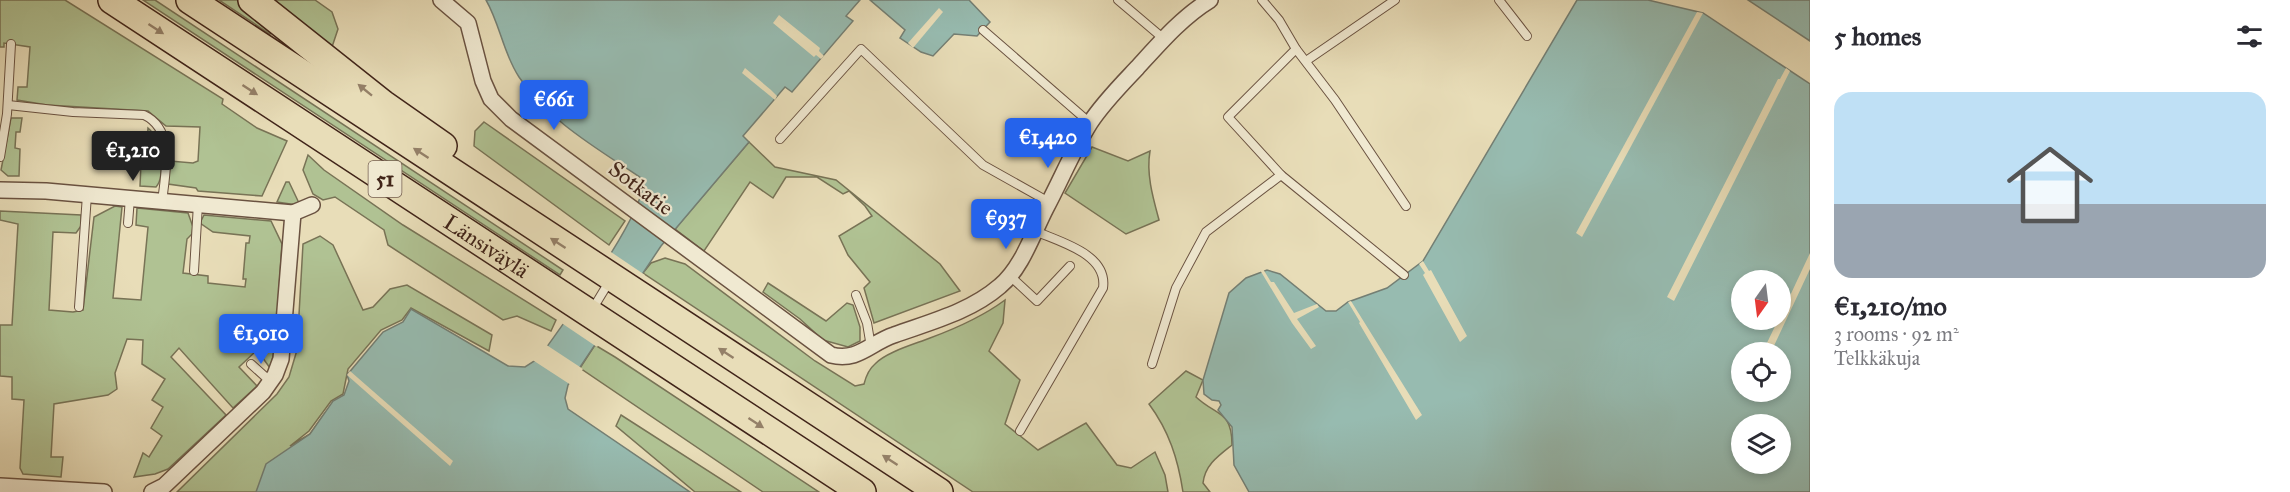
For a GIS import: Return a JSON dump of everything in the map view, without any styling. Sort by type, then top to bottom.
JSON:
[{"type":"highway","name":"Länsiväylä","points":[[112,0],[862,492]]},
{"type":"highway","name":"Länsiväylä","points":[[190,0],[939,492]]},
{"type":"highway","points":[[252,0],[383,104],[470,164],[523,220]]},
{"type":"street","name":"Sotkatie","points":[[441,0],[468,23],[483,81],[491,99],[511,119],[670,239],[831,355],[851,357],[871,347]]},
{"type":"street","points":[[871,347],[890,336],[965,309],[983,299],[1010,276],[1090,123],[1109,98],[1164,39],[1204,2]]},
{"type":"street","points":[[0,190],[130,198],[293,213],[312,205]]},
{"type":"street","points":[[152,492],[164,486],[271,382],[281,359],[293,213]]},
{"type":"street","points":[[0,486],[104,492]]},
{"type":"lane","points":[[1119,0],[1164,39]]},
{"type":"lane","points":[[1262,0],[1279,20],[1296,49],[1335,99],[1406,206]]},
{"type":"lane","points":[[1306,61],[1395,0]]},
{"type":"lane","points":[[1499,0],[1527,36]]},
{"type":"lane","points":[[983,30],[1090,123]]},
{"type":"lane","points":[[0,157],[8,105],[11,44]]},
{"type":"lane","points":[[780,139],[861,49],[983,165],[1049,202]]},
{"type":"lane","points":[[1296,49],[1228,117],[1281,175],[1404,275]]},
{"type":"lane","points":[[8,105],[73,112],[144,115],[151,118],[157,124],[166,145],[162,201]]},
{"type":"lane","points":[[1152,364],[1176,288],[1206,232],[1281,175]]},
{"type":"lane","points":[[79,308],[87,195]]},
{"type":"lane","points":[[128,223],[130,198]]},
{"type":"lane","points":[[194,271],[198,204]]},
{"type":"lane","points":[[1020,431],[1103,288],[1104,279],[1101,267],[1089,256],[1034,230]]},
{"type":"lane","points":[[1010,276],[1037,302],[1070,266]]},
{"type":"lane","points":[[580,307],[602,272]]},
{"type":"lane","points":[[856,295],[867,322],[871,347]]},
{"type":"lane","points":[[251,364],[271,382]]},
{"type":"green space","points":[[0,0],[65,0],[223,99],[222,104],[257,128],[287,141],[262,196],[198,191],[196,188],[168,184],[170,161],[193,163],[198,161],[200,127],[166,126],[148,111],[47,105],[17,100],[18,87],[27,87],[30,47],[4,43],[4,47],[0,47]]},
{"type":"green space","points":[[143,0],[155,0],[563,270],[560,275]]},
{"type":"green space","points":[[219,0],[237,0],[273,31],[270,34]]},
{"type":"green space","points":[[274,0],[315,0],[332,12],[338,29],[332,47]]},
{"type":"green space","points":[[11,118],[22,118],[20,132],[16,132],[15,148],[20,149],[19,176],[8,176],[1,170]]},
{"type":"green space","points":[[484,122],[625,221],[609,245],[474,146],[475,131]]},
{"type":"green space","points":[[148,128],[156,140],[160,157],[161,175],[156,187],[140,186],[141,163],[146,162]]},
{"type":"green space","points":[[749,142],[775,167],[836,180],[940,264],[960,291],[874,323],[864,288],[870,282],[848,255],[839,236],[872,216],[849,191],[843,194],[817,177],[786,177],[773,198],[750,182],[704,251],[675,229]]},
{"type":"green space","points":[[1092,147],[1128,161],[1150,151],[1152,195],[1159,220],[1126,234],[1065,193]]},
{"type":"green space","points":[[308,155],[324,170],[403,225],[556,320],[551,331],[517,316],[503,320],[388,245],[384,230],[335,197],[323,200],[313,194],[303,170]]},
{"type":"green space","points":[[286,182],[289,182],[299,203],[297,205],[277,202]]},
{"type":"green space","points":[[115,206],[122,207],[113,298],[141,300],[148,227],[136,225],[137,208],[188,213],[193,227],[192,234],[187,239],[183,273],[208,276],[208,283],[245,287],[246,279],[243,279],[246,243],[249,243],[250,236],[213,232],[200,223],[204,215],[271,221],[282,244],[275,349],[270,368],[257,350],[239,367],[257,386],[233,408],[179,348],[171,357],[226,415],[168,469],[155,474],[134,477],[143,453],[149,457],[162,436],[151,428],[163,407],[152,400],[165,379],[142,364],[143,340],[127,339],[115,373],[117,389],[108,395],[54,404],[51,457],[63,457],[61,477],[23,474],[20,468],[24,400],[12,399],[12,377],[0,376],[0,325],[12,325],[18,224],[0,220],[0,211],[81,215],[81,226],[76,233],[53,232],[49,310],[73,312],[83,310],[94,217]]},
{"type":"green space","points":[[320,236],[333,245],[363,310],[373,307],[390,289],[407,285],[492,335],[489,351],[411,308],[402,320],[381,330],[348,369],[343,394],[331,401],[309,431],[290,446],[310,434],[325,413],[299,492],[177,492],[277,394],[289,377],[297,350],[303,244]]},
{"type":"green space","points":[[665,258],[685,264],[815,361],[855,386],[864,384],[871,368],[886,356],[960,326],[1005,300],[1003,323],[989,351],[1020,380],[1005,424],[1038,450],[1086,423],[1117,465],[1131,468],[1155,452],[1165,475],[1168,492],[973,492],[643,273],[651,263]]},
{"type":"green space","points":[[768,283],[826,321],[847,303],[853,305],[860,327],[860,341],[848,347],[823,340],[800,319],[763,292]]},
{"type":"green space","points":[[595,345],[819,492],[763,492],[580,368]]},
{"type":"green space","points":[[1186,371],[1203,380],[1196,397],[1226,419],[1231,434],[1232,445],[1213,461],[1206,471],[1203,483],[1210,492],[1183,492],[1172,446],[1149,404]]},
{"type":"green space","points":[[621,415],[741,492],[695,492],[616,426]]},
{"type":"water","points":[[486,0],[860,0],[846,16],[853,21],[792,92],[785,87],[743,136],[749,142],[661,246],[568,385],[565,398],[568,409],[690,492],[256,492],[266,464],[310,434],[333,401],[344,395],[349,381],[347,375],[383,332],[403,322],[411,309],[508,366],[525,367],[539,358],[583,296],[631,219],[644,180],[576,134],[531,93],[514,68]]},
{"type":"water","points":[[870,0],[969,0],[990,22],[977,36],[954,34],[933,56],[921,52],[900,38],[905,30]]},
{"type":"water","points":[[1577,0],[1648,0],[1703,13],[1810,84],[1810,492],[1249,492],[1234,465],[1232,427],[1218,410],[1221,405],[1219,401],[1212,400],[1204,394],[1203,380],[1229,293],[1246,278],[1267,270],[1280,274],[1326,311],[1336,311],[1348,302],[1387,288],[1423,261]]},
{"type":"water","points":[[1748,0],[1810,0],[1810,41]]},
{"type":"pier","points":[[939,8],[943,12],[913,48],[908,43]]},
{"type":"pier","points":[[1697,12],[1703,13],[1582,237],[1576,233]]},
{"type":"pier","points":[[779,15],[820,48],[819,51],[824,56],[821,59],[816,55],[814,57],[773,23]]},
{"type":"pier","points":[[745,68],[777,96],[775,100],[742,73]]},
{"type":"pier","points":[[1786,68],[1790,71],[1674,301],[1667,297],[1778,79]]},
{"type":"pier","points":[[608,250],[645,275],[597,347],[560,322]]},
{"type":"pier","points":[[1810,253],[1810,269],[1791,310],[1791,294]]},
{"type":"pier","points":[[1423,261],[1429,271],[1431,270],[1467,336],[1460,342],[1423,275],[1425,273],[1419,264]]},
{"type":"pier","points":[[1263,269],[1294,313],[1317,304],[1319,307],[1297,319],[1316,346],[1311,349],[1292,323],[1260,270]]},
{"type":"pier","points":[[1351,301],[1422,415],[1416,420],[1359,323],[1348,302]]},
{"type":"pier","points":[[1773,330],[1781,330],[1776,342],[1767,342]]},
{"type":"pier","points":[[545,344],[583,369],[571,385],[531,359],[537,356]]},
{"type":"pier","points":[[350,371],[453,461],[450,466],[347,375]]}]
